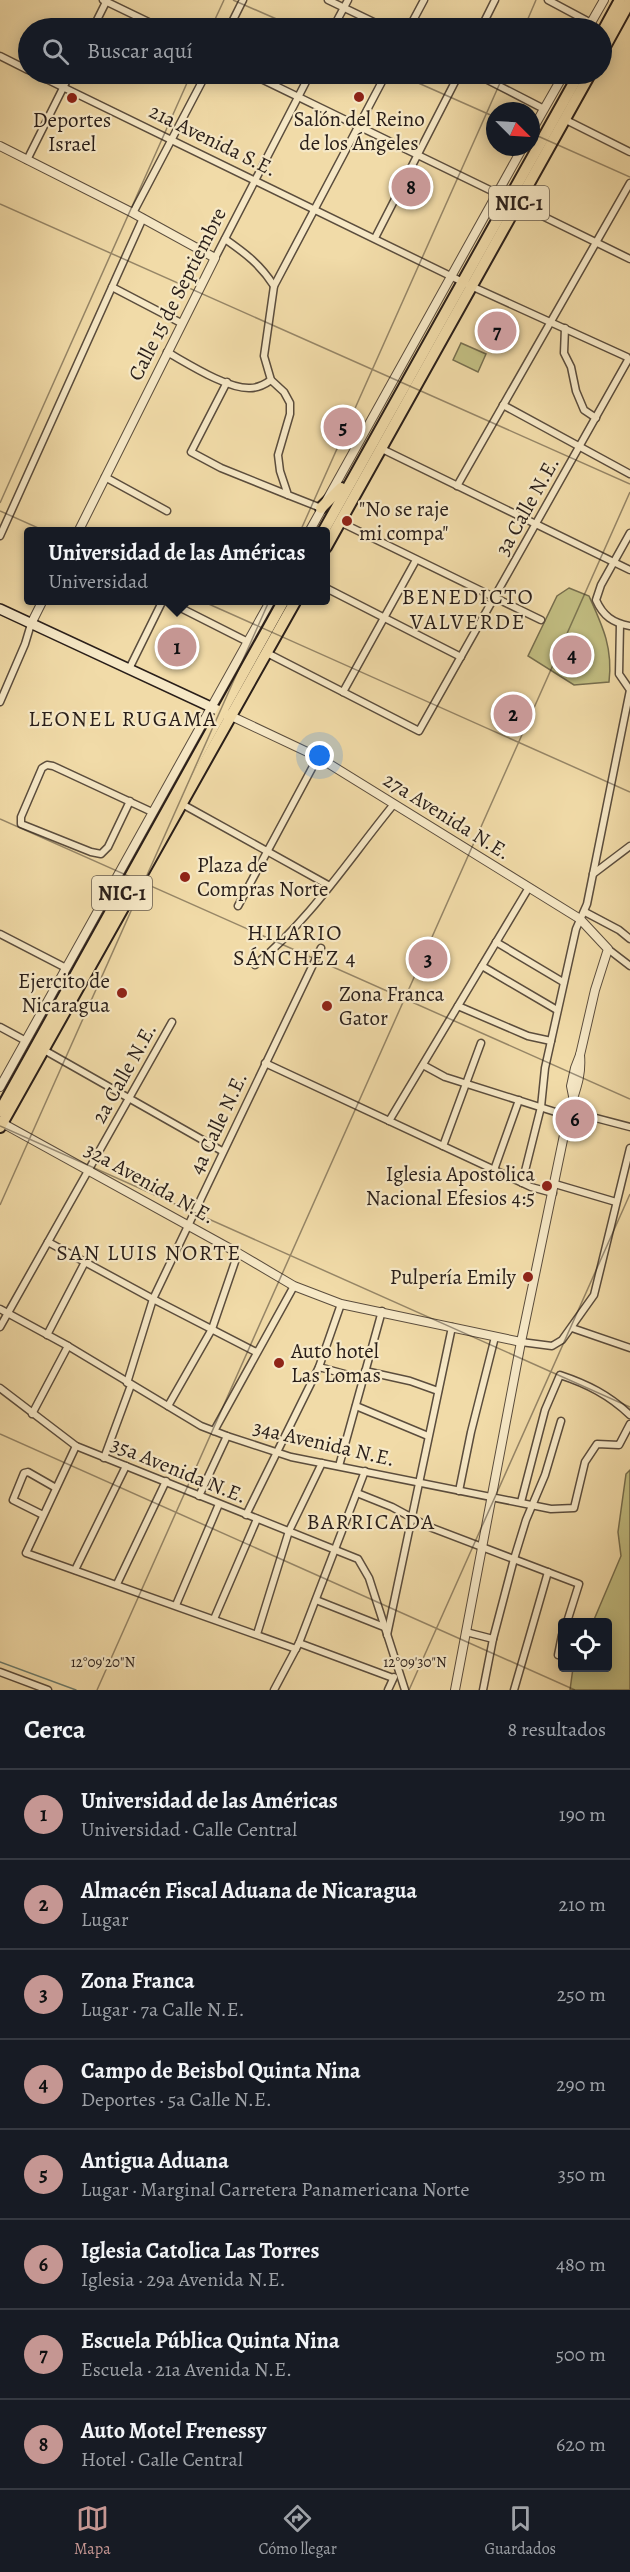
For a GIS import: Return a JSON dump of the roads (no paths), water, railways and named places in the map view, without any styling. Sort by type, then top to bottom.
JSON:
[{"type":"highway","points":[[610,18],[620,0]]},
{"type":"highway","points":[[612,34],[630,1]]},
{"type":"highway","name":"NIC-1","points":[[325,527],[456,313],[458,299],[463,290],[518,204],[560,117],[572,84]]},
{"type":"highway","name":"NIC-1","points":[[330,540],[376,445],[467,284],[474,260],[560,117],[583,84]]},
{"type":"highway","points":[[321,508],[341,489],[360,455],[376,445]]},
{"type":"highway","name":"NIC-1","points":[[1,1125],[182,804],[282,605]]},
{"type":"highway","name":"NIC-1","points":[[0,1111],[227,714],[267,653],[293,605]]},
{"type":"main road","points":[[0,609],[227,714]]},
{"type":"street","points":[[234,18],[243,0]]},
{"type":"street","points":[[328,0],[365,18]]},
{"type":"street","points":[[338,18],[348,0]]},
{"type":"street","points":[[415,18],[424,0]]},
{"type":"street","points":[[486,18],[495,0]]},
{"type":"street","points":[[548,0],[577,18]]},
{"type":"street","points":[[594,18],[604,0]]},
{"type":"street","points":[[98,18],[106,1],[140,18]]},
{"type":"street","points":[[0,56],[18,65]]},
{"type":"street","name":"21a Avenida S.E.","points":[[58,84],[467,284],[625,355],[628,360]]},
{"type":"street","points":[[133,213],[201,84]]},
{"type":"street","points":[[271,84],[496,193]]},
{"type":"street","name":"Calle 15 de Septiembre","points":[[80,527],[181,323],[305,84]]},
{"type":"street","points":[[288,495],[280,471],[278,455],[291,414],[290,402],[272,380],[264,356],[274,286],[381,84]]},
{"type":"street","points":[[375,238],[454,84]]},
{"type":"street","points":[[495,84],[544,109]]},
{"type":"street","points":[[540,116],[558,84]]},
{"type":"street","points":[[27,160],[63,86]]},
{"type":"street","points":[[560,117],[630,152]]},
{"type":"street","points":[[0,146],[143,218],[215,258]]},
{"type":"street","points":[[311,527],[517,156]]},
{"type":"street","points":[[458,486],[629,185]]},
{"type":"street","points":[[518,204],[630,259]]},
{"type":"street","points":[[0,536],[143,218]]},
{"type":"street","points":[[225,239],[252,258],[274,286]]},
{"type":"street","points":[[112,287],[181,323]]},
{"type":"street","points":[[565,328],[564,353],[571,367],[576,391],[584,410],[596,418]]},
{"type":"street","points":[[167,352],[227,382],[247,389],[261,387],[272,380]]},
{"type":"street","name":"3a Calle N.E.","points":[[343,692],[419,731],[628,360]]},
{"type":"street","points":[[227,382],[191,452],[220,468],[321,508]]},
{"type":"street","points":[[503,405],[630,474]]},
{"type":"street","points":[[376,445],[630,570]]},
{"type":"street","points":[[105,477],[167,511]]},
{"type":"street","points":[[340,522],[541,620]]},
{"type":"street","points":[[630,533],[596,600],[605,615],[620,624],[630,626]]},
{"type":"street","points":[[267,653],[343,692],[416,560]]},
{"type":"street","points":[[330,590],[461,657]]},
{"type":"street","points":[[0,702],[25,644],[31,624],[41,605]]},
{"type":"street","points":[[129,669],[161,605]]},
{"type":"street","points":[[174,605],[248,642]]},
{"type":"street","points":[[0,1087],[268,605]]},
{"type":"street","points":[[522,1183],[541,1107],[563,982],[593,873],[630,690],[619,674],[620,624]]},
{"type":"street","name":"27a Avenida N.E.","points":[[227,714],[318,757],[528,889],[583,915],[608,949],[630,966]]},
{"type":"street","points":[[238,906],[318,757]]},
{"type":"street","points":[[130,801],[108,848],[101,854],[21,824],[21,817],[42,768],[46,765],[130,801],[152,812]]},
{"type":"street","points":[[182,804],[328,885]]},
{"type":"street","points":[[255,965],[280,944],[311,910],[328,885],[394,804]]},
{"type":"street","points":[[593,873],[630,846]]},
{"type":"street","points":[[389,1121],[528,889]]},
{"type":"street","points":[[583,915],[619,930],[630,939]]},
{"type":"street","points":[[0,934],[64,972]]},
{"type":"street","points":[[496,942],[563,982]]},
{"type":"street","name":"4a Calle N.E.","points":[[104,1458],[129,1384],[153,1299],[189,1226],[222,1150],[321,948]]},
{"type":"street","points":[[455,1690],[521,1342],[573,1096],[571,1086],[595,990],[608,949]]},
{"type":"street","points":[[482,966],[557,1010]]},
{"type":"street","points":[[458,1006],[528,1036],[551,1041]]},
{"type":"street","name":"2a Calle N.E.","points":[[0,1327],[172,1022]]},
{"type":"street","points":[[0,1027],[26,1041]]},
{"type":"street","points":[[443,1146],[481,1043]]},
{"type":"street","points":[[44,1050],[130,1096],[222,1150]]},
{"type":"street","points":[[265,1063],[522,1183],[553,1193]]},
{"type":"street","points":[[423,1065],[446,1077],[541,1107],[630,1127]]},
{"type":"street","points":[[0,1092],[21,1074]]},
{"type":"street","points":[[494,1170],[519,1100]]},
{"type":"street","name":"32a Avenida N.E.","points":[[1,1125],[88,1170],[294,1286],[341,1304],[521,1342]]},
{"type":"street","points":[[521,1342],[552,1346],[562,1340],[594,1295],[630,1148]]},
{"type":"street","points":[[555,1184],[616,1202]]},
{"type":"street","points":[[48,1242],[256,1352]]},
{"type":"street","points":[[168,1406],[212,1329],[238,1253]]},
{"type":"street","points":[[47,1335],[85,1262]]},
{"type":"street","points":[[214,1431],[294,1286]]},
{"type":"street","points":[[246,1515],[319,1367],[341,1304]]},
{"type":"street","name":"34a Avenida N.E.","points":[[0,1309],[68,1346],[168,1406],[227,1436],[276,1452],[322,1463],[551,1509],[574,1508],[585,1462],[597,1444],[619,1445],[630,1424]]},
{"type":"street","points":[[339,1466],[382,1311]]},
{"type":"street","points":[[387,1636],[452,1328]]},
{"type":"street","points":[[572,1328],[630,1348]]},
{"type":"street","points":[[459,1491],[495,1337]]},
{"type":"street","points":[[32,1414],[68,1346]]},
{"type":"street","points":[[319,1367],[363,1379]]},
{"type":"street","points":[[366,1371],[410,1381],[438,1391]]},
{"type":"street","points":[[521,1502],[545,1410],[560,1375],[591,1386],[619,1404],[630,1415]]},
{"type":"street","name":"35a Avenida N.E.","points":[[0,1388],[75,1446],[358,1559],[369,1578],[384,1627]]},
{"type":"street","points":[[356,1406],[428,1436]]},
{"type":"street","points":[[483,1690],[513,1559],[545,1475],[561,1421]]},
{"type":"street","points":[[200,1496],[227,1436]]},
{"type":"street","points":[[75,1446],[26,1553],[257,1634],[393,1678]]},
{"type":"street","points":[[257,1634],[289,1531],[322,1463]]},
{"type":"street","points":[[75,1570],[126,1466]]},
{"type":"street","points":[[276,1690],[316,1600],[365,1471]]},
{"type":"street","points":[[43,1515],[13,1500],[24,1473],[28,1472],[56,1488]]},
{"type":"street","points":[[117,1584],[166,1481]]},
{"type":"street","points":[[357,1493],[427,1526],[579,1584],[569,1618]]},
{"type":"street","points":[[176,1605],[219,1504]]},
{"type":"street","points":[[214,1619],[257,1519]]},
{"type":"street","points":[[514,1690],[548,1572]]},
{"type":"street","points":[[316,1600],[384,1627],[405,1690]]},
{"type":"street","points":[[466,1632],[493,1639]]},
{"type":"street","points":[[388,1690],[397,1669]]},
{"type":"street","points":[[0,1672],[48,1690]]},
{"type":"waterway","points":[[0,1662],[76,1690]]},
{"type":"place","name":"Salón del Reino de los Ángeles","points":[[359,97]]},
{"type":"place","name":"Deportes Israel","points":[[72,98]]},
{"type":"place","name":"Auto Motel Frenessy","points":[[411,187]]},
{"type":"place","name":"Escuela Pública Quinta Nina","points":[[497,331]]},
{"type":"place","name":"Antigua Aduana","points":[[343,427]]},
{"type":"place","name":"\"No se raje mi compa\"","points":[[347,521]]},
{"type":"place","name":"Universidad de las Américas","points":[[177,647]]},
{"type":"place","name":"Campo de Beisbol Quinta Nina","points":[[572,655]]},
{"type":"place","name":"Almacén Fiscal Aduana de Nicaragua","points":[[513,714]]},
{"type":"place","name":"Plaza de Compras Norte","points":[[185,877]]},
{"type":"place","name":"Zona Franca","points":[[428,959]]},
{"type":"place","name":"Ejercito de Nicaragua","points":[[122,993]]},
{"type":"place","name":"Zona Franca Gator","points":[[327,1006]]},
{"type":"place","name":"Iglesia Catolica Las Torres","points":[[575,1119]]},
{"type":"place","name":"Iglesia Apostolica Nacional Efesios 4:5","points":[[547,1186]]},
{"type":"place","name":"Pulpería Emily","points":[[528,1277]]},
{"type":"place","name":"Auto hotel Las Lomas","points":[[279,1363]]},
{"type":"district","name":"BENEDICTO VALVERDE","points":[[468,608]]},
{"type":"district","name":"LEONEL RUGAMA","points":[[123,718]]},
{"type":"district","name":"HILARIO SÁNCHEZ 4","points":[[295,944]]},
{"type":"district","name":"SAN LUIS NORTE","points":[[149,1252]]},
{"type":"district","name":"BARRICADA","points":[[371,1521]]}]
